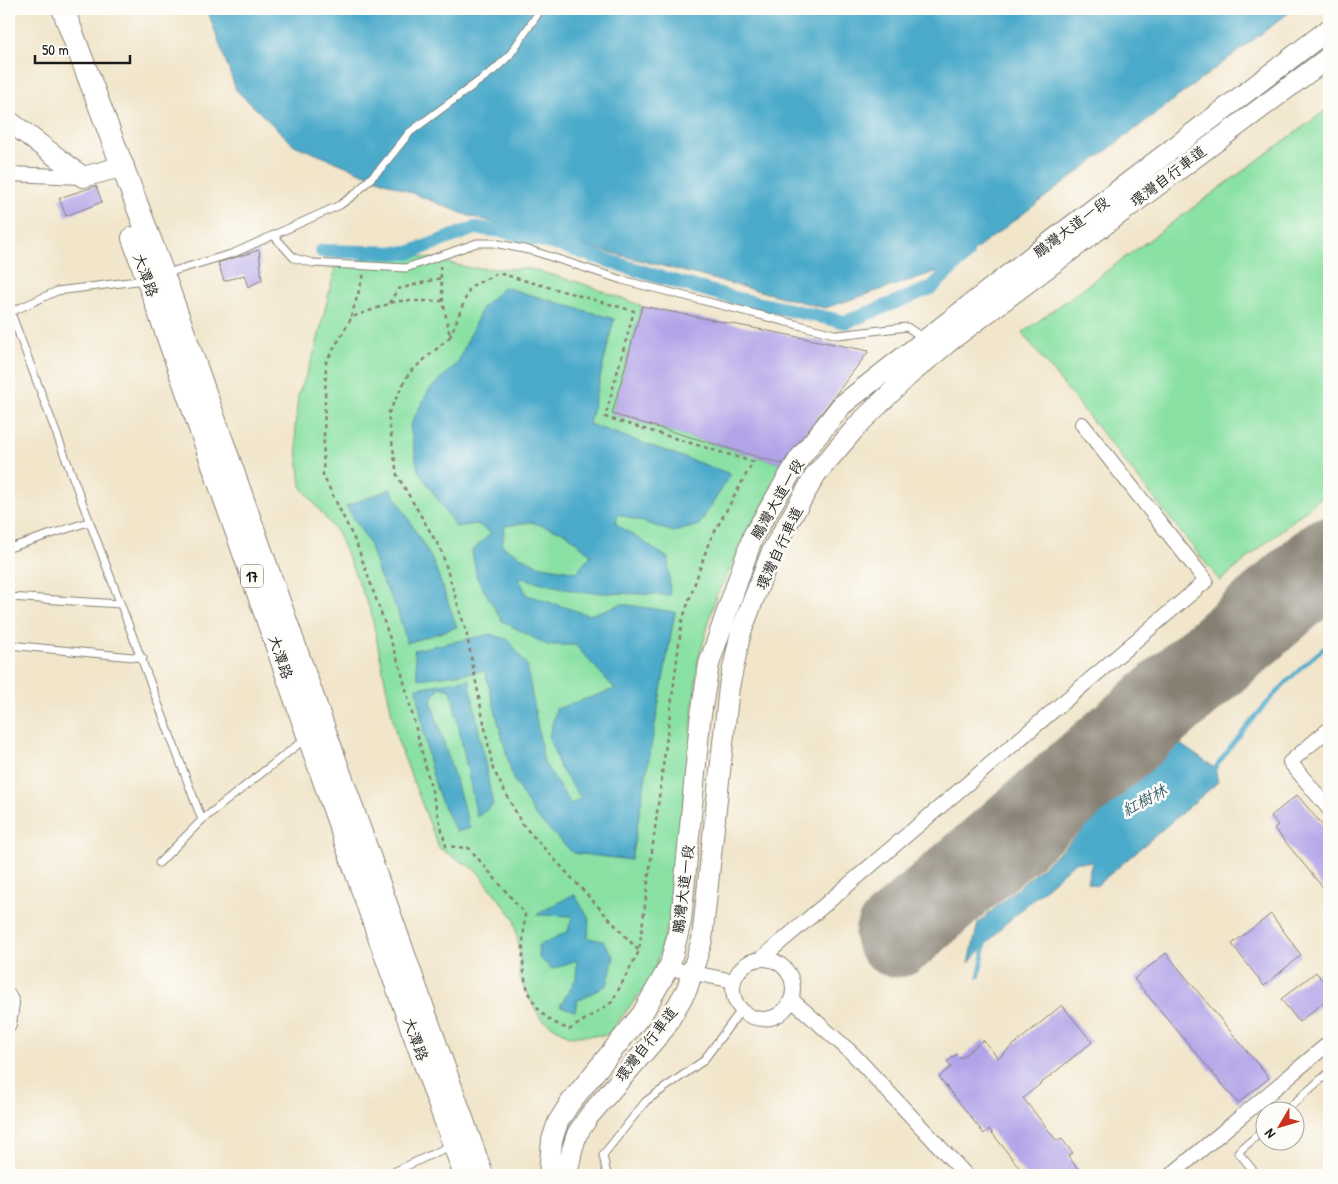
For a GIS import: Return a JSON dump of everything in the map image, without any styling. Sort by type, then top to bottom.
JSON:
[{"type":"main road","name":"大潭路","points":[[46,9],[116,168]]},
{"type":"main road","name":"大潭路","points":[[63,9],[116,168],[462,1141]]},
{"type":"main road","name":"大潭路","points":[[156,277],[308,736],[462,1141]]},
{"type":"main road","name":"17","points":[[462,1141],[465,1175]]},
{"type":"main road","name":"17","points":[[462,1141],[482,1175]]},
{"type":"street","name":"鵬灣大道一段","points":[[567,1175],[572,1150],[589,1116],[664,1029],[687,989],[702,940],[729,687],[741,632],[772,551],[816,474],[931,346],[1329,29]]},
{"type":"street","name":"鵬灣大道一段","points":[[549,1175],[552,1140],[558,1122],[570,1103],[642,1014],[668,968],[681,921],[700,721],[709,664],[753,536],[799,459],[842,405],[931,346],[1329,57]]},
{"type":"street","points":[[9,121],[82,177]]},
{"type":"street","points":[[9,174],[82,177],[116,168]]},
{"type":"street","points":[[762,958],[780,964],[787,971],[793,990],[786,1008],[770,1018],[750,1015],[742,1009],[733,992],[734,981],[744,965],[762,958],[1206,581],[1082,424]]},
{"type":"street","points":[[1329,729],[1290,762],[1329,809]]},
{"type":"street","points":[[668,968],[734,981]]},
{"type":"street","points":[[9,996],[12,1004],[9,1024]]},
{"type":"street","points":[[791,999],[853,1054],[966,1175]]},
{"type":"street","points":[[1171,1175],[1329,1043]]},
{"type":"lane","points":[[202,820],[143,658],[88,522],[10,313],[57,291],[156,277],[234,253],[340,204],[355,194],[381,168],[410,132],[494,70],[509,56],[541,9]]},
{"type":"lane","points":[[274,236],[294,258],[312,263],[406,268],[478,244],[494,243],[533,251],[632,282],[838,336],[907,327],[931,346]]},
{"type":"lane","points":[[9,548],[88,522]]},
{"type":"lane","points":[[9,597],[120,604]]},
{"type":"lane","points":[[9,645],[143,658]]},
{"type":"lane","points":[[158,863],[202,820],[308,736]]},
{"type":"lane","points":[[607,1175],[602,1155],[646,1101],[703,1061],[742,1009]]},
{"type":"lane","points":[[1295,1102],[1329,1072]]},
{"type":"lane","points":[[1256,1137],[1238,1152],[1257,1175]]},
{"type":"lane","points":[[387,1175],[462,1141]]},
{"type":"path","points":[[439,257],[443,301],[450,338]]},
{"type":"path","points":[[366,266],[351,318],[326,362],[323,475],[357,544],[401,670],[446,846],[469,848],[525,914],[522,974],[531,996],[546,1017],[569,1030],[612,1002],[639,951],[682,621],[708,542],[753,462],[604,417],[634,311],[498,273],[470,287],[450,338],[409,373],[388,414],[397,475],[441,550],[466,631],[477,676],[493,769],[522,824],[639,951]]},
{"type":"path","points":[[388,304],[398,289],[441,278]]},
{"type":"path","points":[[351,318],[397,301],[443,301]]},
{"type":"green space","points":[[1329,108],[1329,491],[1220,581],[1022,333]]},
{"type":"green space","points":[[406,253],[470,268],[530,269],[581,283],[642,306],[612,414],[785,465],[716,596],[698,662],[675,898],[652,979],[607,1035],[569,1036],[540,1018],[519,978],[520,955],[514,918],[477,871],[439,848],[397,739],[371,612],[338,534],[301,486],[295,428],[298,396],[315,351],[336,264]]},
{"type":"water","points":[[207,9],[1294,9],[954,266],[825,308],[469,216],[294,145],[236,90]]},
{"type":"water","points":[[504,287],[614,319],[589,424],[731,474],[699,525],[674,532],[618,514],[616,524],[668,558],[670,595],[579,592],[518,577],[527,595],[589,615],[622,604],[675,612],[631,860],[573,853],[536,817],[513,779],[485,671],[418,679],[414,650],[491,634],[509,640],[527,666],[544,763],[571,804],[581,798],[560,768],[549,737],[556,709],[615,689],[575,645],[547,645],[502,621],[477,578],[472,551],[491,533],[477,524],[456,527],[418,470],[410,426],[429,390],[457,364],[483,306]],"holes":[[[531,522],[566,533],[591,555],[577,572],[537,565],[502,546],[505,526]]]},
{"type":"water","points":[[391,489],[433,561],[457,627],[407,643],[397,609],[379,575],[369,543],[346,506]]},
{"type":"water","points":[[469,679],[493,805],[477,817],[451,690],[439,687],[431,701],[470,828],[457,832],[440,799],[429,763],[417,688]]},
{"type":"water","points":[[1177,742],[1215,768],[1218,782],[1096,886],[1087,882],[1092,862],[1075,862],[1004,925],[969,963],[978,923],[1064,848]]},
{"type":"water","points":[[574,894],[589,918],[588,938],[603,941],[614,957],[607,985],[577,1001],[575,1011],[560,1006],[576,979],[577,960],[552,969],[539,958],[538,946],[568,931],[572,916],[536,915]]},
{"type":"building","points":[[96,186],[102,202],[66,216],[59,198]]},
{"type":"building","points":[[259,250],[262,280],[248,287],[244,275],[224,281],[218,263]]},
{"type":"building","points":[[642,306],[869,351],[782,464],[612,414]]},
{"type":"building","points":[[1297,795],[1329,833],[1329,895],[1274,828],[1278,825],[1271,816]]},
{"type":"building","points":[[1271,914],[1301,955],[1264,986],[1232,944]]},
{"type":"building","points":[[1166,953],[1269,1078],[1238,1103],[1134,979]]},
{"type":"building","points":[[1316,972],[1329,989],[1329,998],[1299,1022],[1281,999]]},
{"type":"building","points":[[1062,1005],[1092,1042],[1023,1098],[1057,1141],[1061,1138],[1073,1153],[1068,1156],[1083,1175],[1025,1175],[989,1129],[984,1134],[939,1077],[951,1067],[947,1062],[957,1054],[961,1058],[983,1040],[998,1058]]},
{"type":"waterway","points":[[322,251],[408,253],[475,228],[503,231],[566,247],[659,277],[738,299],[846,322],[931,288],[967,254]]},
{"type":"waterway","name":"紅樹林","points":[[1213,771],[1266,703],[1329,644]]},
{"type":"waterway","name":"紅樹林","points":[[979,976],[986,941]]},
{"type":"runway","points":[[897,935],[1329,559]]}]
